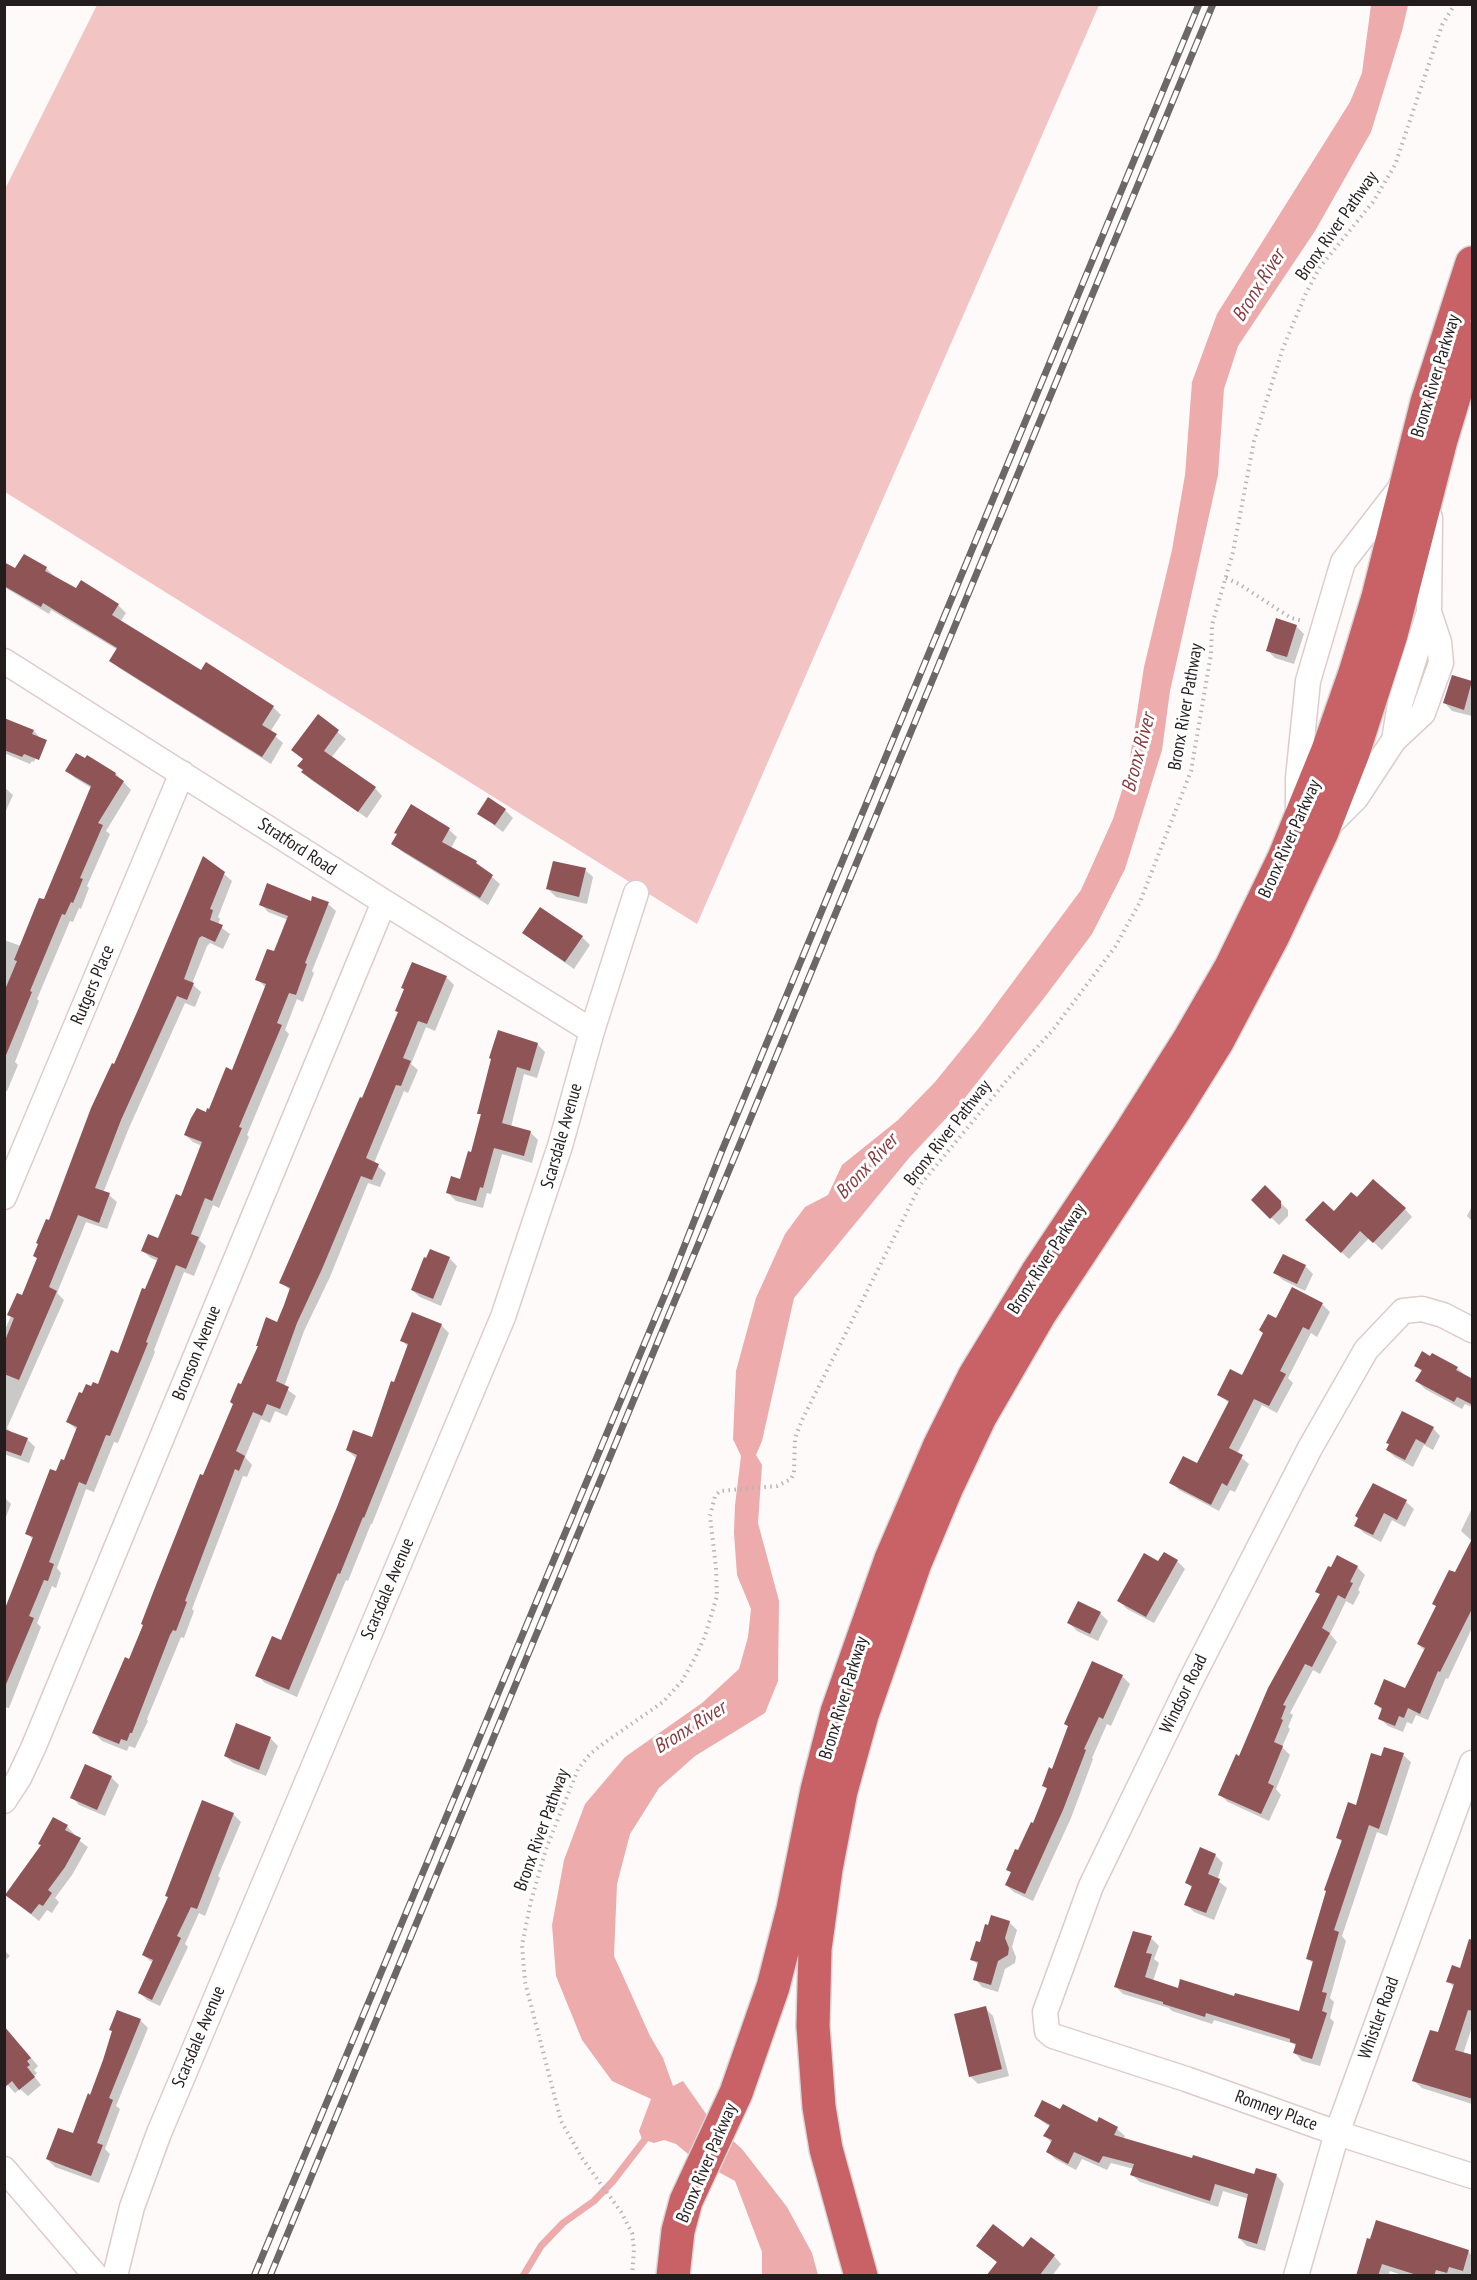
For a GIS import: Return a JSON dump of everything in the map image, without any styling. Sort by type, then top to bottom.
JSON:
[{"type":"highway","name":"Bronx River Parkway","points":[[1418,483],[1427,402],[1473,263]]},
{"type":"highway","name":"Bronx River Parkway","points":[[861,2276],[826,2149],[815,2062],[813,1990],[815,1949],[826,1869],[841,1791],[865,1705],[915,1563],[980,1417],[1039,1315],[1163,1128],[1216,1042],[1273,936],[1310,828],[1328,750],[1378,597],[1418,483],[1453,398],[1473,338]]},
{"type":"highway","name":"Bronx River Parkway","points":[[673,2276],[681,2217],[751,2053],[773,1987],[837,1712],[877,1596],[922,1484],[966,1394],[1010,1315],[1150,1104],[1206,1012],[1250,930],[1310,828]]},
{"type":"street","points":[[1418,483],[1429,612],[1400,704],[1394,740],[1356,798],[1310,828],[1298,778],[1308,681],[1343,562],[1418,483]]},
{"type":"street","name":"Stratford Road","points":[[4,661],[592,1031]]},
{"type":"street","name":"Rutgers Place","points":[[4,1197],[182,773]]},
{"type":"street","name":"Scarsdale Avenue","points":[[115,2276],[132,2206],[159,2133],[503,1317],[557,1156],[592,1031],[636,893]]},
{"type":"street","name":"Bronson Avenue","points":[[4,1801],[19,1778],[39,1735],[384,902]]},
{"type":"street","name":"Windsor Road","points":[[1080,2045],[1053,2036],[1047,2031],[1046,2012],[1091,1886],[1191,1680],[1310,1448],[1366,1350],[1403,1311],[1422,1309],[1443,1315],[1473,1330]]},
{"type":"street","name":"Whistler Road","points":[[1296,2276],[1337,2133],[1473,1764]]},
{"type":"street","name":"Romney Place","points":[[1080,2045],[1185,2079],[1337,2133],[1473,2176]]},
{"type":"street","points":[[4,2169],[96,2276]]},
{"type":"path","name":"Bronx River Pathway","points":[[632,2276],[634,2241],[621,2212],[567,2133],[555,2102],[525,1982],[522,1945],[531,1901],[546,1849],[578,1769],[590,1754],[663,1702],[682,1681],[705,1636],[717,1596],[710,1516],[715,1496],[720,1491],[786,1484],[794,1473],[795,1438],[802,1420],[921,1184],[1007,1080],[1052,1031],[1116,947],[1140,902],[1191,771],[1211,654],[1212,625],[1240,517],[1254,441],[1283,348],[1306,293],[1320,267],[1373,202],[1395,165],[1442,25],[1455,4]]},
{"type":"path","points":[[1226,578],[1291,618],[1324,627]]},
{"type":"shaded area","points":[[97,5],[1099,5],[697,924],[5,492],[4,191]]},
{"type":"water","name":"Bronx River","points":[[1371,5],[1408,5],[1371,132],[1315,231],[1238,346],[1224,389],[1218,475],[1170,691],[1162,750],[1125,869],[1092,934],[1044,998],[964,1099],[909,1158],[794,1298],[762,1441],[756,1455],[762,1465],[758,1523],[779,1601],[778,1681],[765,1713],[695,1756],[659,1788],[630,1834],[617,1884],[614,1956],[650,2036],[663,2058],[673,2086],[683,2081],[711,2121],[742,2149],[787,2207],[812,2253],[818,2275],[762,2275],[762,2252],[735,2181],[693,2158],[676,2144],[664,2140],[654,2143],[642,2139],[639,2131],[651,2099],[612,2081],[582,2040],[556,1976],[552,1925],[564,1860],[585,1804],[625,1757],[702,1703],[739,1669],[748,1637],[751,1609],[737,1575],[734,1533],[741,1456],[733,1439],[736,1371],[756,1298],[785,1234],[805,1207],[828,1195],[842,1165],[898,1120],[935,1082],[978,1029],[1081,890],[1113,819],[1128,771],[1144,667],[1172,550],[1185,475],[1192,382],[1217,314],[1350,102],[1362,73]]},
{"type":"building","points":[[24,554],[47,567],[45,571],[76,588],[81,580],[119,604],[112,615],[201,670],[206,662],[274,706],[262,725],[277,734],[262,757],[109,661],[117,648],[43,603],[41,607],[4,586],[4,562],[15,568]]},
{"type":"building","points":[[1276,618],[1297,625],[1287,657],[1266,651]]},
{"type":"building","points":[[1452,675],[1472,681],[1464,710],[1443,703]]},
{"type":"building","points":[[318,714],[339,730],[324,751],[376,787],[358,812],[301,772],[303,770],[297,766],[303,759],[291,750]]},
{"type":"building","points":[[4,718],[34,730],[32,734],[47,740],[39,760],[4,750]]},
{"type":"building","points":[[76,753],[85,758],[87,755],[116,773],[115,775],[124,781],[98,823],[103,825],[80,878],[83,879],[73,903],[71,902],[65,915],[62,914],[4,1060],[4,992],[17,961],[14,960],[39,898],[44,899],[91,786],[65,771]]},
{"type":"building","points":[[488,797],[506,809],[495,825],[477,814]]},
{"type":"building","points":[[411,804],[450,828],[442,842],[477,861],[476,863],[493,875],[480,898],[391,844],[397,834],[394,833]]},
{"type":"building","points":[[203,856],[225,872],[210,909],[213,910],[210,920],[223,925],[215,942],[202,936],[199,938],[184,979],[194,983],[187,1000],[177,996],[121,1120],[95,1188],[110,1193],[99,1223],[78,1215],[49,1287],[57,1291],[19,1380],[4,1374],[4,1343],[14,1318],[7,1315],[17,1293],[22,1295],[37,1258],[33,1256],[38,1244],[36,1243],[46,1219],[49,1220],[91,1108],[112,1063],[114,1064]]},
{"type":"building","points":[[553,861],[586,868],[579,897],[546,889]]},
{"type":"building","points":[[267,883],[311,901],[312,896],[329,902],[305,963],[307,964],[296,995],[289,993],[277,1023],[282,1025],[239,1127],[242,1128],[212,1201],[205,1198],[191,1234],[199,1237],[186,1269],[176,1265],[146,1342],[148,1343],[110,1436],[106,1435],[86,1485],[79,1482],[49,1562],[54,1564],[48,1581],[44,1580],[29,1616],[34,1618],[4,1689],[4,1611],[33,1537],[25,1534],[50,1469],[56,1471],[61,1459],[64,1460],[77,1427],[66,1422],[79,1392],[82,1393],[86,1384],[91,1386],[93,1382],[98,1384],[111,1350],[118,1353],[142,1288],[145,1289],[158,1258],[141,1251],[148,1234],[158,1238],[176,1194],[181,1196],[202,1142],[184,1135],[197,1108],[206,1112],[207,1108],[209,1109],[226,1067],[232,1070],[266,984],[255,980],[267,949],[274,951],[288,916],[259,905]]},
{"type":"building","points":[[540,907],[583,936],[565,962],[522,933]]},
{"type":"building","points":[[412,962],[447,976],[427,1024],[418,1021],[403,1058],[411,1061],[401,1086],[396,1085],[366,1158],[379,1164],[372,1180],[361,1176],[297,1323],[276,1381],[289,1387],[280,1409],[267,1404],[262,1416],[253,1412],[236,1451],[245,1456],[239,1471],[235,1469],[185,1601],[187,1602],[176,1631],[173,1630],[170,1635],[132,1733],[127,1741],[121,1739],[119,1744],[92,1733],[125,1657],[129,1659],[200,1474],[203,1475],[233,1404],[230,1402],[238,1383],[241,1384],[258,1346],[256,1346],[266,1317],[277,1322],[290,1288],[279,1283],[398,1012],[395,1011],[404,989],[401,988]]},
{"type":"building","points":[[498,1030],[538,1043],[530,1071],[517,1067],[502,1123],[531,1131],[524,1156],[494,1148],[483,1188],[480,1187],[476,1201],[446,1193],[451,1176],[460,1179],[468,1151],[471,1152],[481,1114],[477,1114],[491,1059],[489,1058]]},
{"type":"building","points":[[1373,1179],[1406,1208],[1373,1243],[1360,1231],[1341,1253],[1305,1220],[1323,1201],[1334,1211],[1351,1192],[1357,1197]]},
{"type":"building","points":[[1265,1185],[1281,1201],[1281,1208],[1270,1219],[1251,1200]]},
{"type":"building","points":[[430,1249],[450,1257],[433,1299],[411,1290],[424,1257],[426,1258]]},
{"type":"building","points":[[1283,1254],[1306,1265],[1297,1284],[1273,1273]]},
{"type":"building","points":[[1292,1287],[1323,1303],[1309,1330],[1303,1327],[1280,1371],[1286,1374],[1269,1406],[1254,1399],[1229,1448],[1243,1455],[1227,1486],[1222,1483],[1211,1505],[1169,1483],[1183,1456],[1197,1463],[1229,1401],[1217,1395],[1230,1369],[1242,1375],[1263,1333],[1259,1330],[1268,1314],[1276,1318]]},
{"type":"building","points":[[412,1312],[442,1324],[364,1518],[340,1574],[338,1573],[289,1690],[255,1676],[272,1636],[281,1640],[337,1507],[357,1455],[346,1450],[353,1430],[372,1437],[391,1381],[394,1382],[408,1344],[400,1341]]},
{"type":"building","points":[[1422,1351],[1430,1356],[1432,1353],[1458,1367],[1456,1370],[1473,1379],[1473,1405],[1457,1397],[1454,1402],[1415,1381],[1422,1370],[1414,1366]]},
{"type":"building","points":[[1402,1411],[1434,1427],[1425,1444],[1416,1439],[1405,1460],[1386,1450],[1389,1444],[1386,1443]]},
{"type":"building","points":[[4,1429],[28,1438],[21,1456],[4,1450]]},
{"type":"building","points":[[1373,1483],[1407,1500],[1397,1520],[1384,1513],[1373,1535],[1354,1526],[1358,1518],[1355,1516]]},
{"type":"building","points":[[1473,1537],[1473,1607],[1440,1672],[1438,1671],[1420,1714],[1408,1708],[1404,1718],[1399,1716],[1395,1726],[1378,1719],[1382,1708],[1374,1704],[1384,1679],[1405,1688],[1425,1648],[1417,1644],[1436,1606],[1432,1604],[1449,1570],[1455,1572]]},
{"type":"building","points":[[1164,1552],[1178,1560],[1146,1617],[1117,1601],[1144,1553],[1158,1561]]},
{"type":"building","points":[[1337,1555],[1358,1566],[1345,1599],[1338,1595],[1322,1628],[1330,1633],[1312,1667],[1305,1664],[1283,1705],[1286,1706],[1281,1719],[1283,1720],[1274,1742],[1283,1746],[1268,1783],[1274,1786],[1261,1814],[1218,1795],[1236,1754],[1239,1756],[1268,1688],[1320,1594],[1315,1592],[1328,1566],[1331,1567]]},
{"type":"building","points":[[1078,1601],[1101,1612],[1090,1634],[1067,1623]]},
{"type":"building","points":[[1092,1661],[1123,1675],[1103,1719],[1099,1717],[1084,1749],[1086,1750],[1063,1810],[1025,1894],[1005,1885],[1011,1872],[1006,1870],[1015,1849],[1018,1850],[1031,1822],[1033,1823],[1047,1788],[1042,1786],[1049,1767],[1052,1769],[1068,1726],[1064,1724]]},
{"type":"building","points":[[236,1723],[271,1737],[259,1770],[224,1756]]},
{"type":"building","points":[[1384,1747],[1404,1753],[1379,1829],[1369,1825],[1334,1930],[1339,1932],[1322,1992],[1327,1993],[1322,2011],[1327,2013],[1312,2059],[1293,2053],[1296,2044],[1290,2042],[1290,2039],[1206,2013],[1205,2017],[1114,1987],[1133,1931],[1152,1936],[1146,1953],[1152,1954],[1145,1977],[1178,1988],[1180,1979],[1234,1996],[1235,1993],[1299,2011],[1313,1961],[1306,1959],[1326,1891],[1324,1890],[1342,1840],[1336,1838],[1348,1802],[1356,1805],[1371,1753],[1381,1756]]},
{"type":"building","points":[[85,1764],[112,1776],[97,1810],[70,1798]]},
{"type":"building","points":[[202,1800],[234,1813],[197,1909],[191,1907],[177,1936],[181,1938],[152,2000],[138,1993],[153,1960],[142,1955],[168,1897],[165,1896]]},
{"type":"building","points":[[53,1817],[68,1825],[65,1830],[81,1838],[65,1867],[48,1890],[52,1893],[43,1906],[39,1904],[31,1914],[5,1895],[41,1845],[38,1844]]},
{"type":"building","points":[[1200,1847],[1216,1854],[1208,1874],[1220,1879],[1206,1913],[1184,1905],[1192,1886],[1185,1883]]},
{"type":"building","points":[[991,1915],[1010,1921],[1005,1938],[1009,1948],[1008,1955],[998,1961],[991,1985],[973,1980],[978,1962],[970,1960],[976,1941],[980,1942],[985,1924],[988,1925]]},
{"type":"building","points":[[1469,1939],[1473,1940],[1473,2011],[1468,2010],[1455,2050],[1473,2055],[1473,2099],[1412,2081],[1430,2030],[1438,2032],[1454,1984],[1446,1982],[1452,1965],[1460,1968]]},
{"type":"building","points":[[986,2006],[1002,2069],[969,2077],[954,2014]]},
{"type":"building","points":[[117,2010],[141,2019],[109,2098],[113,2100],[97,2143],[103,2145],[91,2176],[46,2159],[58,2128],[73,2133],[103,2060],[112,2031],[109,2030]]},
{"type":"building","points":[[4,2026],[31,2058],[27,2061],[30,2065],[27,2067],[35,2077],[19,2090],[12,2081],[4,2088]]},
{"type":"building","points":[[1042,2100],[1060,2109],[1063,2104],[1097,2122],[1099,2117],[1118,2127],[1114,2135],[1192,2158],[1193,2155],[1254,2174],[1256,2168],[1277,2174],[1257,2244],[1238,2238],[1248,2194],[1215,2184],[1210,2201],[1130,2175],[1134,2164],[1103,2156],[1099,2163],[1074,2152],[1068,2164],[1046,2152],[1052,2140],[1043,2136],[1050,2125],[1034,2116]]},
{"type":"building","points":[[1376,2220],[1469,2250],[1463,2271],[1449,2267],[1447,2273],[1436,2270],[1434,2276],[1420,2276],[1382,2264],[1378,2276],[1356,2276],[1367,2238],[1370,2239]]},
{"type":"building","points":[[993,2224],[1023,2247],[1031,2237],[1055,2255],[1039,2276],[986,2276],[997,2262],[976,2246]]},
{"type":"waterway","points":[[523,2276],[541,2246],[563,2223],[594,2201],[613,2181],[650,2133]]},
{"type":"railway","points":[[254,2276],[669,1285],[721,1153],[1199,4]]},
{"type":"railway","points":[[270,2276],[1213,4]]}]
